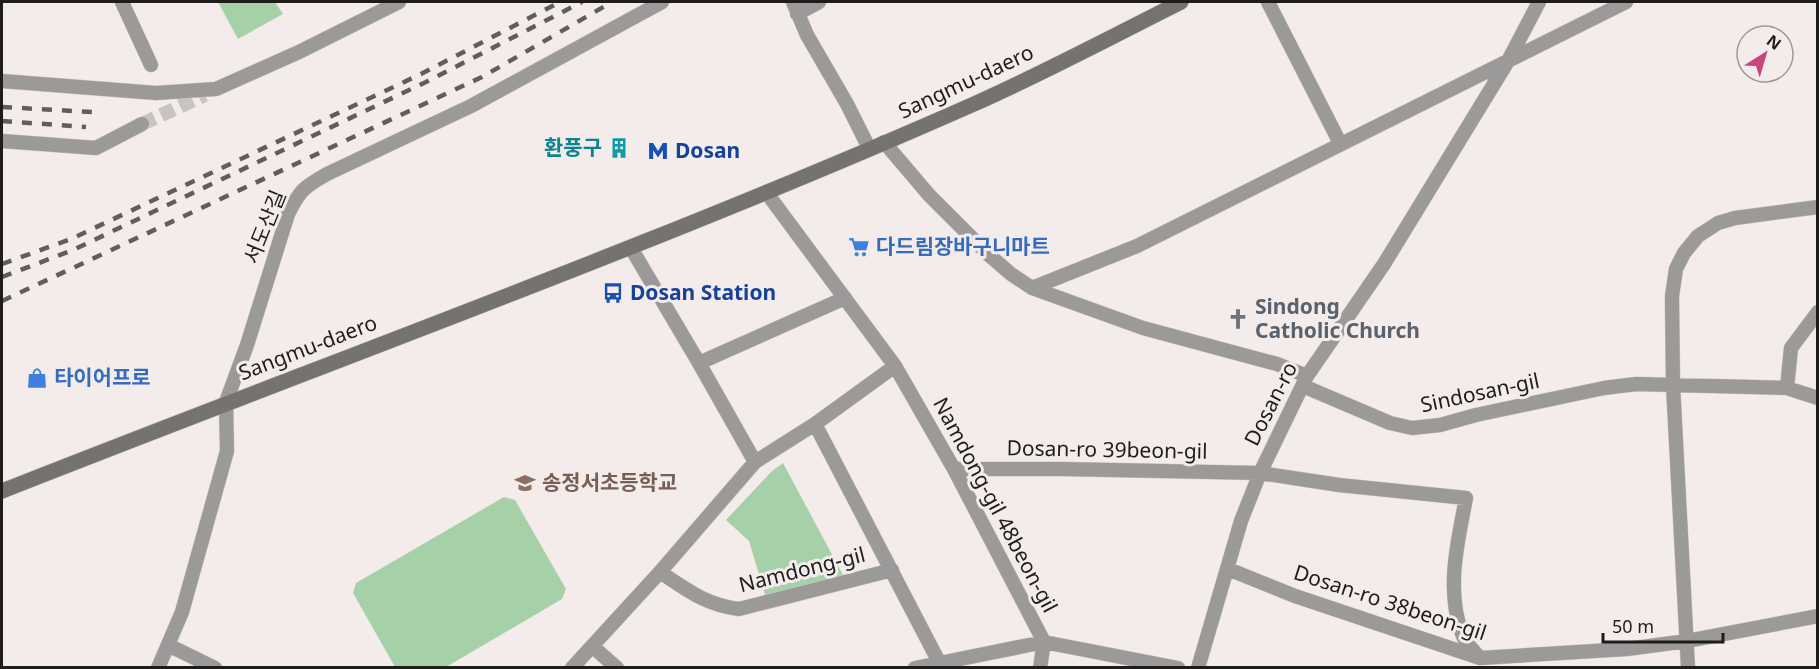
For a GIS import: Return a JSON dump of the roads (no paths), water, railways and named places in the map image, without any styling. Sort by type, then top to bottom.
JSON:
[{"type":"main road","name":"Sangmu-daero","points":[[2,491],[226,402],[631,248],[977,103],[1181,2]]},
{"type":"street","points":[[122,2],[151,65]]},
{"type":"street","points":[[2,81],[156,93],[210,92],[299,52],[399,2]]},
{"type":"street","name":"서도산길","points":[[158,668],[182,612],[227,451],[226,402],[247,345],[288,214],[297,196],[304,187],[327,174],[471,106],[662,2]]},
{"type":"street","points":[[819,2],[795,8],[848,104],[869,148]]},
{"type":"street","points":[[1268,2],[1340,143]]},
{"type":"street","name":"Dosan-ro","points":[[1198,668],[1241,521],[1260,473],[1305,381],[1384,264],[1508,61],[1539,2]]},
{"type":"street","points":[[1032,288],[1137,246],[1626,2]]},
{"type":"street","points":[[2,141],[96,148],[142,124]]},
{"type":"street","name":"Sindosan-gil","points":[[884,142],[929,195],[989,255],[1032,288],[1143,328],[1277,364],[1305,381],[1390,423],[1412,428],[1440,425],[1604,388],[1636,384],[1787,388],[1818,398]]},
{"type":"street","points":[[699,363],[845,298],[766,192]]},
{"type":"street","points":[[1688,668],[1673,385],[1673,287],[1676,269],[1689,246],[1706,229],[1718,223],[1735,218],[1818,207]]},
{"type":"street","points":[[631,248],[755,462]]},
{"type":"street","name":"Namdong-gil 48beon-gil","points":[[845,298],[895,366],[954,469],[1044,642],[1040,668]]},
{"type":"street","points":[[1787,388],[1791,348],[1818,312]]},
{"type":"street","points":[[572,668],[660,572],[755,462],[815,424],[895,366]]},
{"type":"street","name":"Namdong-gil","points":[[815,424],[939,662]]},
{"type":"street","name":"Dosan-ro 39beon-gil","points":[[954,469],[1260,473],[1339,485],[1466,498],[1455,559],[1454,591],[1461,632],[1467,644],[1480,658]]},
{"type":"street","name":"Dosan-ro 38beon-gil","points":[[1228,569],[1295,596],[1480,658],[1627,649],[1687,641],[1818,616]]},
{"type":"street","name":"Namdong-gil","points":[[660,572],[703,600],[739,609],[892,570]]},
{"type":"street","points":[[915,668],[1044,642],[1179,668]]},
{"type":"street","points":[[168,645],[214,668]]},
{"type":"street","points":[[592,646],[617,668]]},
{"type":"tunnel","points":[[142,124],[205,95]]},
{"type":"railway","points":[[2,264],[71,239],[421,74],[560,2]]},
{"type":"railway","points":[[2,277],[73,250],[426,82],[582,2]]},
{"type":"railway","points":[[2,301],[482,77],[612,2]]},
{"type":"railway","points":[[2,107],[92,112]]},
{"type":"railway","points":[[2,121],[86,127]]},
{"type":"place","name":"환풍구","points":[[619,148]]},
{"type":"place","name":"Dosan","points":[[658,151]]},
{"type":"place","name":"다드림장바구니마트","points":[[859,247]]},
{"type":"place","name":"Dosan Station","points":[[613,293]]},
{"type":"place","name":"Sindong Catholic Church","points":[[1238,319]]},
{"type":"place","name":"타이어프로","points":[[37,378]]},
{"type":"place","name":"송정서초등학교","points":[[525,483]]}]
